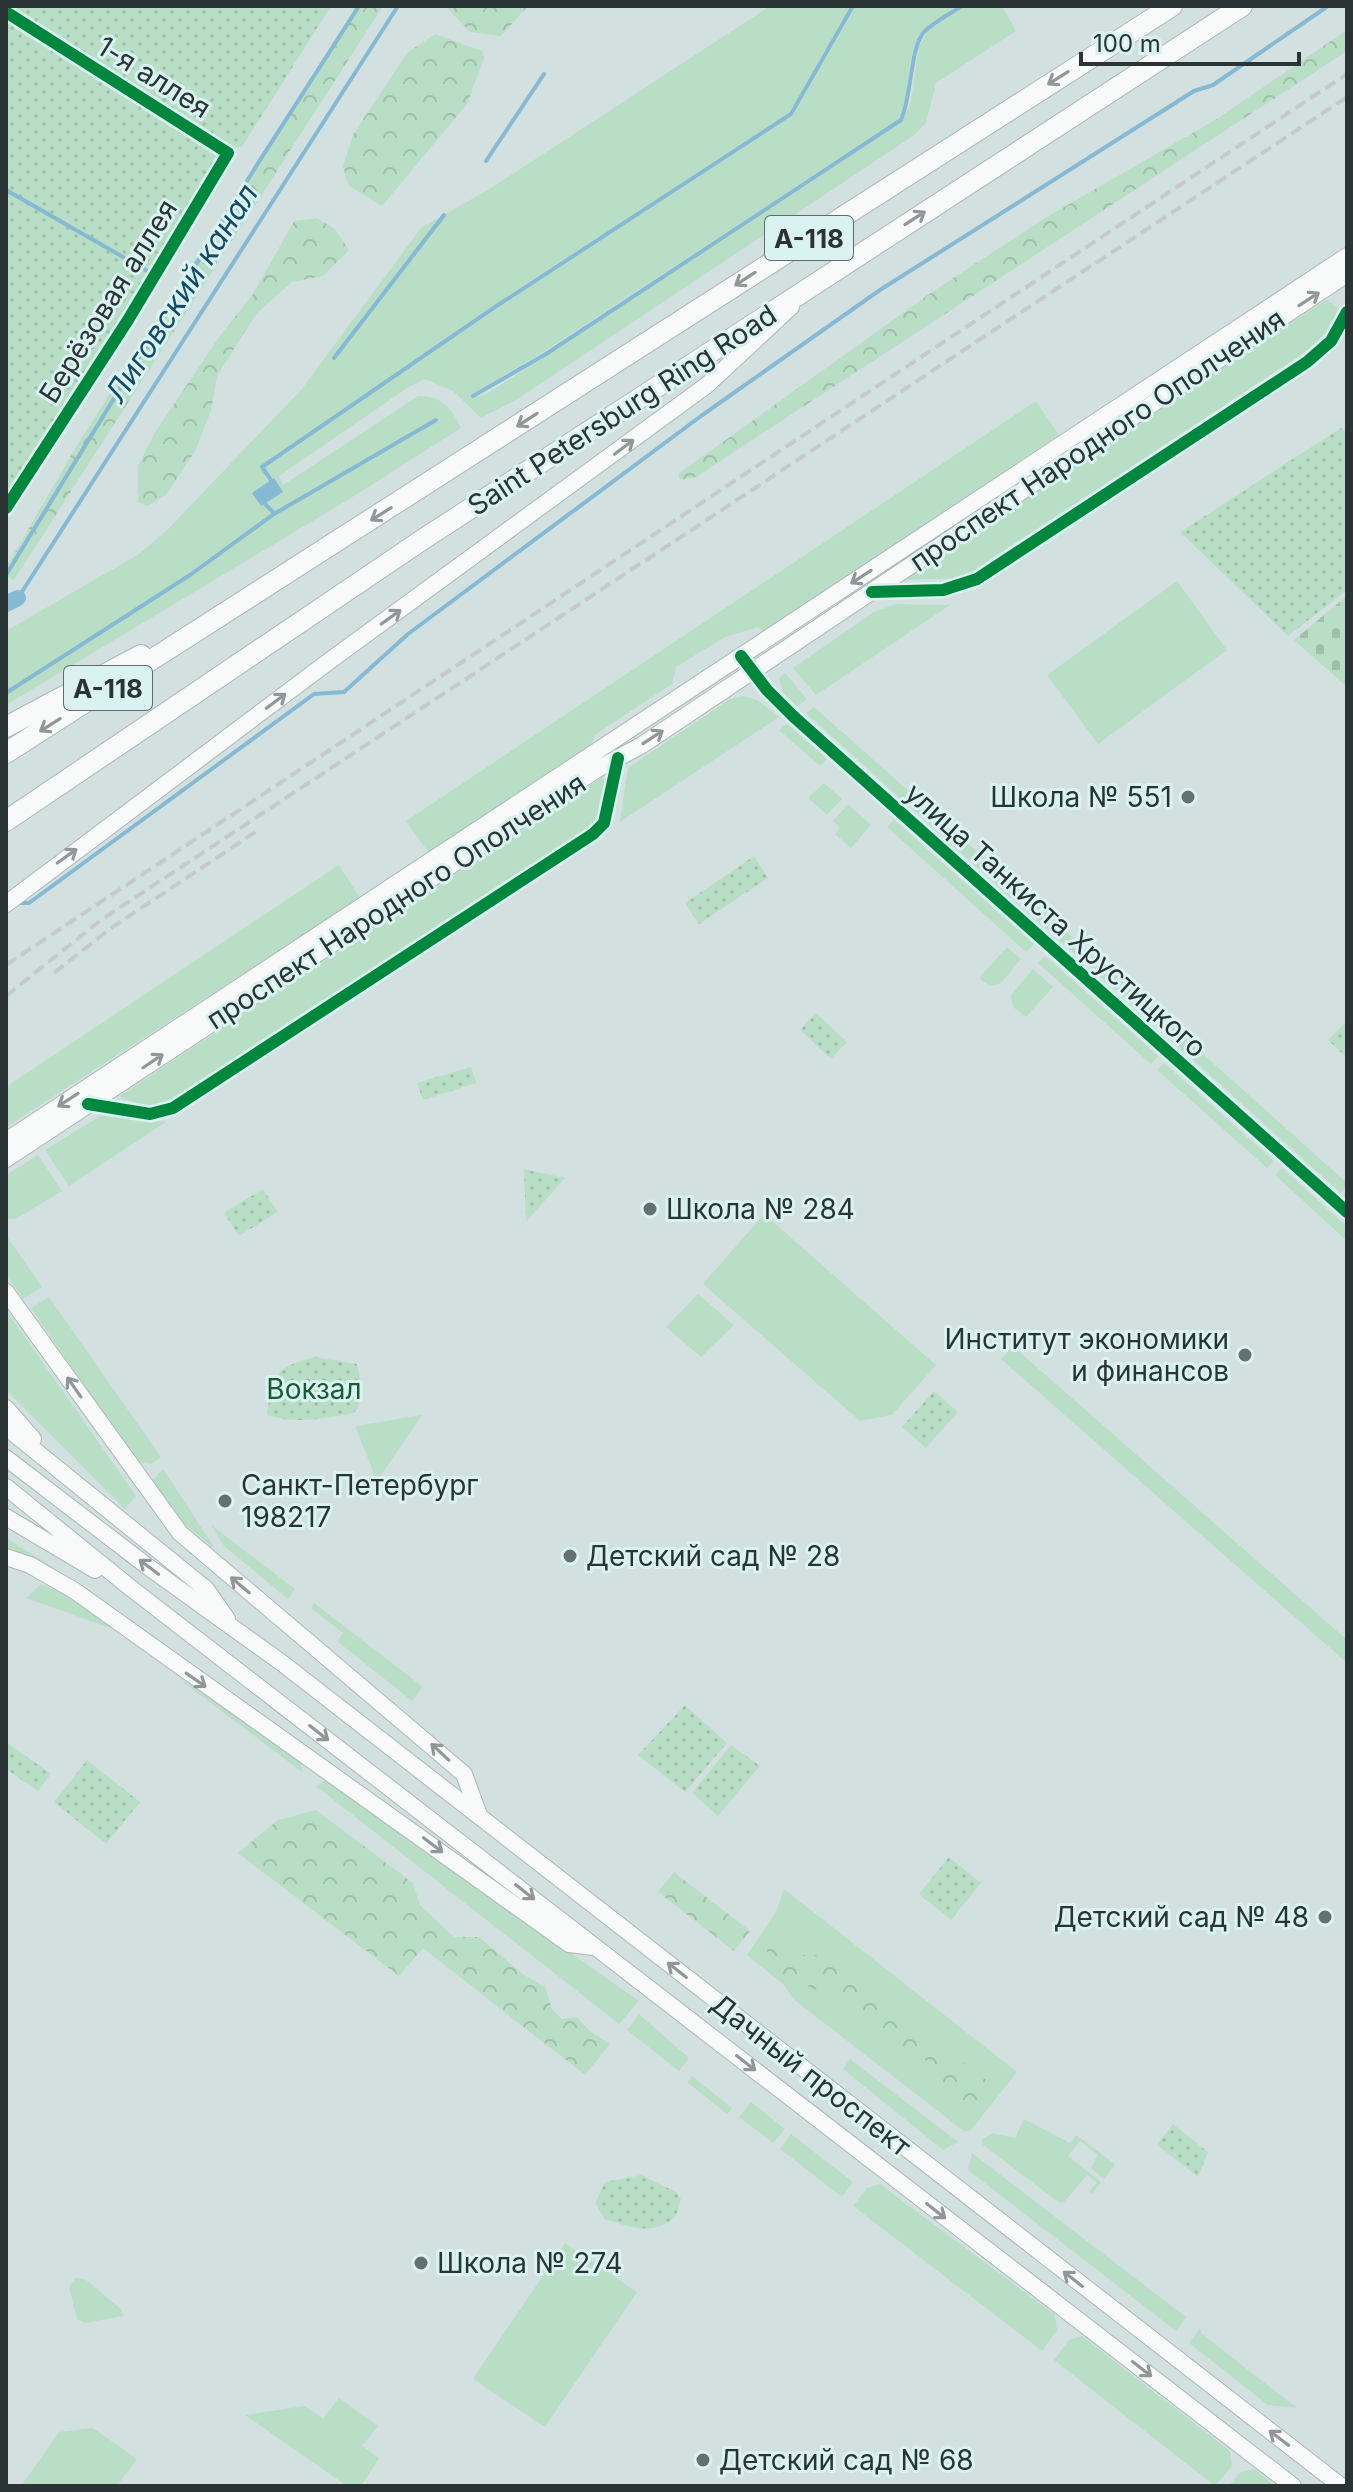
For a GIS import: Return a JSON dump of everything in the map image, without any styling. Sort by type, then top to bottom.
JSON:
[{"type":"highway","name":"Saint Petersburg Ring Road","points":[[6,753],[1172,6]]},
{"type":"highway","name":"Saint Petersburg Ring Road","points":[[7,820],[422,540],[1242,6]]},
{"type":"highway","points":[[6,727],[104,672],[210,623]]},
{"type":"main road","name":"проспект Народного Ополчения","points":[[6,1141],[1347,256]]},
{"type":"main road","name":"проспект Народного Ополчения","points":[[6,1159],[753,672],[872,592],[905,566],[1347,274]]},
{"type":"main road","points":[[6,904],[328,662],[707,385],[818,282]]},
{"type":"main road","points":[[6,1292],[180,1533],[464,1774],[480,1816]]},
{"type":"main road","points":[[6,1408],[61,1474]]},
{"type":"main road","points":[[6,1427],[206,1589],[235,1630]]},
{"type":"main road","name":"Дачный проспект","points":[[6,1458],[282,1663],[1341,2486]]},
{"type":"main road","points":[[6,1487],[132,1589]]},
{"type":"main road","points":[[6,1517],[132,1589]]},
{"type":"main road","points":[[6,1557],[30,1565],[75,1591],[569,1944],[596,1947]]},
{"type":"main road","name":"Дачный проспект","points":[[132,1589],[1293,2486]]},
{"type":"street","name":"1-я аллея","points":[[6,12],[228,153],[225,162]]},
{"type":"street","name":"Берёзовая аллея","points":[[6,508],[128,320],[225,162]]},
{"type":"street","points":[[872,592],[943,590],[977,579],[1307,362],[1331,341],[1347,312]]},
{"type":"street","name":"улица Танкиста Хрустицкого","points":[[741,656],[793,716],[1347,1212]]},
{"type":"street","points":[[88,1104],[150,1114],[173,1108],[580,843],[604,823],[618,758]]},
{"type":"green space","points":[[6,6],[331,6],[242,147],[231,148]]},
{"type":"green space","points":[[356,6],[383,6],[14,580],[6,576],[6,568],[76,447]]},
{"type":"green space","points":[[445,6],[528,6],[501,36],[470,32]]},
{"type":"green space","points":[[770,6],[851,6],[789,113],[494,305],[261,466],[266,476],[264,468],[496,309],[793,115],[856,6],[958,6],[930,25],[916,42],[899,119],[545,351],[473,394],[473,398],[486,394],[548,355],[903,120],[911,101],[919,46],[928,31],[965,6],[1005,6],[1003,8],[1016,31],[936,83],[926,123],[913,136],[516,400],[481,418],[453,391],[425,379],[407,388],[279,476],[283,485],[418,396],[445,404],[461,428],[346,501],[6,705],[6,631],[139,554],[168,529],[301,390],[421,228],[491,188]]},
{"type":"green space","points":[[6,18],[223,155],[122,318],[6,493]]},
{"type":"green space","points":[[1347,30],[1347,51],[696,477],[680,480],[678,474],[935,290],[1045,218],[1215,120]]},
{"type":"green space","points":[[435,34],[482,51],[484,58],[467,104],[382,206],[348,185],[343,166],[354,133],[407,53]]},
{"type":"green space","points":[[317,218],[335,229],[349,250],[323,276],[292,282],[257,313],[217,376],[211,411],[195,451],[166,495],[148,506],[138,502],[138,466],[154,434],[219,337],[253,294],[294,221]]},
{"type":"green space","points":[[1326,300],[1337,306],[1334,320],[1304,353],[973,571],[958,578],[908,580],[907,575]]},
{"type":"green space","points":[[1036,401],[1059,435],[764,632],[758,627],[725,637],[676,667],[672,684],[596,734],[588,750],[429,853],[406,821]]},
{"type":"green space","points":[[1341,428],[1347,433],[1347,590],[1288,636],[1180,532]]},
{"type":"green space","points":[[1177,581],[1227,650],[1098,744],[1047,675]]},
{"type":"green space","points":[[1347,596],[1347,687],[1294,640]]},
{"type":"green space","points":[[896,604],[950,605],[816,695],[793,668],[874,612]]},
{"type":"green space","points":[[785,673],[807,699],[797,706],[783,692],[779,678]]},
{"type":"green space","points":[[743,696],[757,700],[779,717],[620,822],[628,768],[730,699]]},
{"type":"green space","points":[[814,707],[1026,895],[1018,904],[806,713]]},
{"type":"green space","points":[[787,724],[827,759],[820,766],[779,730]]},
{"type":"green space","points":[[603,777],[606,791],[603,805],[588,828],[170,1102],[148,1106],[121,1098],[121,1095]]},
{"type":"green space","points":[[824,783],[842,799],[827,815],[808,798]]},
{"type":"green space","points":[[848,804],[871,825],[851,848],[835,834],[840,828],[833,821]]},
{"type":"green space","points":[[894,820],[1034,944],[1026,952],[887,827]]},
{"type":"green space","points":[[754,856],[768,878],[699,924],[685,903]]},
{"type":"green space","points":[[339,865],[360,898],[6,1127],[6,1087]]},
{"type":"green space","points":[[1034,903],[1179,1032],[1172,1040],[1027,911]]},
{"type":"green space","points":[[1007,947],[1021,959],[1000,984],[989,986],[979,978]]},
{"type":"green space","points":[[1045,956],[1158,1056],[1151,1064],[1038,963]]},
{"type":"green space","points":[[1033,969],[1053,987],[1026,1017],[1013,1007],[1011,995]]},
{"type":"green space","points":[[816,1013],[847,1042],[831,1059],[800,1030]]},
{"type":"green space","points":[[1347,1022],[1347,1058],[1328,1040]]},
{"type":"green space","points":[[1185,1038],[1347,1183],[1341,1193],[1178,1046]]},
{"type":"green space","points":[[1164,1063],[1274,1161],[1267,1168],[1157,1070]]},
{"type":"green space","points":[[471,1067],[476,1083],[423,1100],[417,1083]]},
{"type":"green space","points":[[102,1115],[166,1122],[69,1186],[45,1150]]},
{"type":"green space","points":[[38,1155],[62,1191],[16,1219],[6,1219],[6,1175]]},
{"type":"green space","points":[[1282,1168],[1347,1227],[1347,1241],[1275,1175]]},
{"type":"green space","points":[[524,1169],[565,1178],[526,1222]]},
{"type":"green space","points":[[263,1189],[278,1212],[239,1236],[224,1213]]},
{"type":"green space","points":[[764,1214],[936,1365],[892,1415],[860,1421],[703,1284]]},
{"type":"green space","points":[[6,1235],[42,1287],[23,1299],[6,1275]]},
{"type":"green space","points":[[698,1294],[734,1325],[701,1357],[666,1327]]},
{"type":"green space","points":[[49,1297],[161,1457],[151,1464],[137,1462],[31,1308]]},
{"type":"green space","points":[[6,1310],[136,1496],[125,1509],[6,1390]]},
{"type":"green space","points":[[1013,1346],[1347,1640],[1347,1663],[1001,1359]]},
{"type":"green space","name":"Вокзал","points":[[315,1357],[357,1364],[361,1396],[354,1413],[299,1420],[267,1415],[278,1375],[291,1365]]},
{"type":"green space","points":[[934,1391],[958,1412],[926,1448],[902,1427]]},
{"type":"green space","points":[[422,1415],[377,1481],[355,1426]]},
{"type":"green space","points":[[163,1469],[216,1550],[176,1517],[150,1483]]},
{"type":"green space","points":[[211,1525],[295,1589],[288,1599],[224,1546]]},
{"type":"green space","points":[[6,1538],[70,1578],[6,1546]]},
{"type":"green space","points":[[41,1584],[70,1596],[119,1631],[26,1598]]},
{"type":"green space","points":[[314,1603],[423,1687],[412,1701],[337,1641],[343,1633],[311,1608]]},
{"type":"green space","points":[[183,1682],[301,1761],[302,1772]]},
{"type":"green space","points":[[685,1705],[727,1743],[685,1792],[638,1755]]},
{"type":"green space","points":[[6,1742],[51,1774],[38,1791],[6,1769]]},
{"type":"green space","points":[[731,1745],[760,1766],[718,1816],[692,1793]]},
{"type":"green space","points":[[87,1760],[140,1802],[106,1844],[54,1802]]},
{"type":"green space","points":[[326,1780],[639,2001],[619,2024],[316,1786]]},
{"type":"green space","points":[[316,1810],[413,1883],[420,1905],[454,1937],[479,1937],[524,1975],[545,1987],[552,2009],[562,2019],[577,2017],[590,2031],[610,2044],[585,2075],[423,1948],[399,1976],[238,1853],[278,1820]]},
{"type":"green space","points":[[949,1857],[981,1883],[951,1920],[919,1894]]},
{"type":"green space","points":[[674,1872],[750,1931],[734,1951],[658,1892]]},
{"type":"green space","points":[[784,1889],[1017,2072],[971,2130],[965,2132],[793,1999],[784,1985],[747,1955],[776,1912]]},
{"type":"green space","points":[[778,1938],[802,1955],[817,1955],[997,2088],[984,2108],[977,2110],[941,2086],[942,2074],[918,2054],[902,2055],[860,2022],[853,2005],[840,1994],[820,1992],[769,1967],[767,1950]]},
{"type":"green space","points":[[639,2014],[689,2058],[679,2071],[627,2030]]},
{"type":"green space","points":[[850,2059],[958,2142],[943,2150],[843,2069]]},
{"type":"green space","points":[[692,2076],[732,2108],[727,2114],[687,2082]]},
{"type":"green space","points":[[751,2102],[785,2129],[773,2143],[739,2117]]},
{"type":"green space","points":[[1024,2119],[1070,2143],[1076,2135],[1115,2164],[1104,2179],[1091,2168],[1098,2155],[1080,2141],[1068,2156],[1101,2182],[1092,2194],[1089,2192],[1097,2183],[1087,2175],[1064,2202],[1058,2202],[982,2144],[982,2139],[993,2133],[1015,2138]]},
{"type":"green space","points":[[1173,2124],[1208,2152],[1198,2177],[1157,2145]]},
{"type":"green space","points":[[791,2134],[853,2182],[842,2197],[780,2149]]},
{"type":"green space","points":[[972,2153],[1186,2317],[1176,2331],[968,2170]]},
{"type":"green space","points":[[641,2175],[676,2192],[681,2199],[676,2216],[650,2228],[605,2219],[595,2203],[605,2182]]},
{"type":"green space","points":[[880,2184],[1055,2315],[1057,2330],[1042,2351],[853,2206],[867,2188]]},
{"type":"green space","points":[[565,2243],[637,2292],[545,2427],[473,2379]]},
{"type":"green space","points":[[75,2278],[85,2279],[121,2309],[123,2316],[85,2323],[77,2319],[69,2287]]},
{"type":"green space","points":[[1200,2328],[1202,2334],[1297,2408],[1268,2405],[1189,2343]]},
{"type":"green space","points":[[1082,2336],[1230,2451],[1232,2466],[1215,2486],[1054,2360],[1069,2340]]},
{"type":"green space","points":[[339,2398],[378,2426],[362,2446],[379,2458],[361,2486],[347,2486],[245,2415],[304,2406],[323,2418]]},
{"type":"green space","points":[[93,2428],[137,2459],[117,2486],[21,2486],[59,2432]]},
{"type":"green space","points":[[1254,2469],[1276,2486],[1229,2486],[1239,2473]]},
{"type":"water","points":[[274,478],[283,492],[261,506],[252,493]]},
{"type":"waterway","points":[[6,575],[255,168],[359,6]]},
{"type":"waterway","name":"Лиговский канал","points":[[18,598],[398,6]]},
{"type":"waterway","points":[[271,480],[262,467],[495,307],[791,114],[853,6]]},
{"type":"waterway","points":[[473,396],[546,354],[901,120],[919,39],[932,25],[962,6]]},
{"type":"waterway","points":[[17,903],[29,903],[314,694],[344,692],[408,634],[701,416],[880,290],[1194,91],[1213,85],[1328,6]]},
{"type":"waterway","points":[[486,161],[544,74]]},
{"type":"waterway","points":[[6,190],[151,273]]},
{"type":"waterway","points":[[334,358],[444,215]]},
{"type":"waterway","points":[[6,693],[190,575],[274,514],[436,420]]},
{"type":"waterway","points":[[265,504],[274,513]]},
{"type":"waterway","name":"Лиговский канал","points":[[6,604],[18,598]]},
{"type":"railway","points":[[6,965],[1347,74]]},
{"type":"railway","points":[[6,996],[101,920],[1347,97]]},
{"type":"railway","points":[[54,973],[114,926],[257,831]]},
{"type":"cycle path","points":[[6,12],[228,153],[128,320],[6,508]]},
{"type":"cycle path","points":[[872,592],[943,590],[977,579],[1307,362],[1331,341],[1347,312]]},
{"type":"cycle path","points":[[741,656],[767,690],[793,716],[1347,1212]]},
{"type":"cycle path","points":[[88,1104],[150,1114],[173,1108],[593,834],[604,823],[618,758]]},
{"type":"place","name":"Школа № 551","points":[[1188,797]]},
{"type":"place","name":"Школа № 284","points":[[650,1209]]},
{"type":"place","name":"Институт экономики и финансов","points":[[1245,1355]]},
{"type":"place","name":"Санкт-Петербург 198217","points":[[225,1501]]},
{"type":"place","name":"Детский сад № 28","points":[[570,1556]]},
{"type":"place","name":"Детский сад № 48","points":[[1325,1917]]},
{"type":"place","name":"Школа № 274","points":[[421,2263]]},
{"type":"place","name":"Детский сад № 68","points":[[703,2460]]}]
